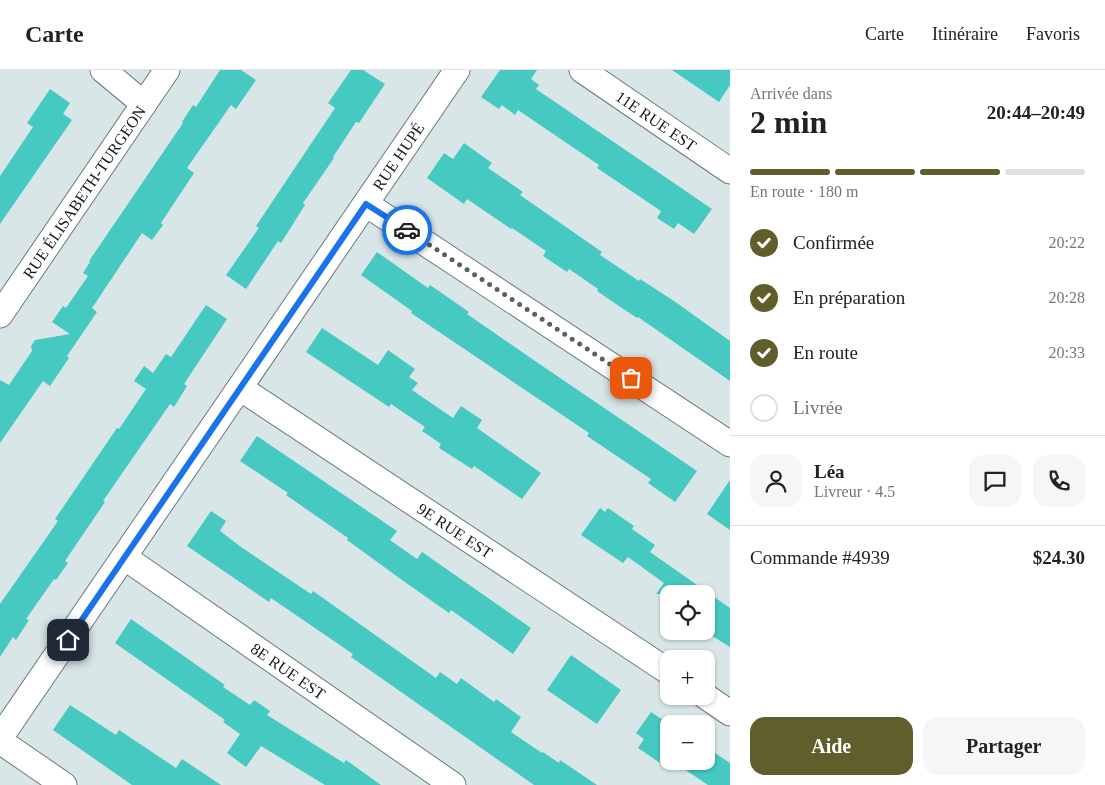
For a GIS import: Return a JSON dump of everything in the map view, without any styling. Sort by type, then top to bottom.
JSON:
[{"type":"street","points":[[104,70],[144,104]]},
{"type":"street","name":"RUE ÉLISABETH-TURGEON","points":[[0,315],[167,70]]},
{"type":"street","name":"RUE HUPÉ","points":[[0,740],[457,70]]},
{"type":"street","name":"11E RUE EST","points":[[582,70],[730,171]]},
{"type":"street","points":[[366,204],[730,444]]},
{"type":"street","name":"9E RUE EST","points":[[240,388],[660,666]]},
{"type":"street","name":"8E RUE EST","points":[[124,557],[453,785]]},
{"type":"street","points":[[715,703],[730,713]]},
{"type":"street","points":[[0,740],[64,785]]},
{"type":"building","points":[[220,70],[241,70],[256,80],[236,109],[231,105],[187,168],[194,173],[152,240],[142,233],[92,308],[97,312],[67,356],[69,358],[50,386],[43,381],[0,443],[0,380],[9,385],[32,351],[31,346],[35,340],[70,334],[52,322],[63,306],[66,308],[88,276],[83,273],[89,261],[183,123],[193,105],[196,107]]},
{"type":"building","points":[[351,70],[363,70],[385,84],[359,123],[356,122],[333,157],[303,203],[305,205],[281,243],[278,241],[246,289],[226,275],[259,228],[256,226],[335,108],[328,103]]},
{"type":"building","points":[[500,70],[537,70],[531,79],[539,85],[536,89],[712,209],[694,234],[678,223],[674,229],[657,218],[661,211],[597,168],[599,165],[518,110],[515,115],[502,105],[499,109],[481,97]]},
{"type":"building","points":[[672,70],[730,70],[730,85],[719,102]]},
{"type":"building","points":[[50,89],[70,103],[63,114],[72,120],[0,224],[0,176],[33,127],[27,123]]},
{"type":"building","points":[[464,143],[492,163],[488,168],[523,192],[520,195],[602,252],[600,255],[674,301],[730,341],[730,381],[597,291],[598,289],[569,269],[567,272],[543,256],[546,251],[512,228],[467,199],[464,204],[427,178],[444,153],[453,159]]},
{"type":"building","points":[[377,252],[428,288],[430,285],[469,312],[467,314],[697,471],[675,502],[648,483],[651,479],[587,436],[589,433],[411,313],[412,311],[361,275]]},
{"type":"building","points":[[206,305],[227,319],[184,384],[187,386],[174,407],[170,404],[103,501],[105,502],[65,561],[68,563],[56,580],[54,579],[26,619],[29,620],[16,640],[13,637],[0,657],[0,604],[58,521],[55,519],[146,389],[134,381],[144,366],[153,373],[166,354],[171,357]]},
{"type":"building","points":[[322,328],[378,365],[388,350],[415,369],[409,377],[418,383],[412,390],[453,418],[461,406],[482,420],[477,428],[541,473],[522,499],[474,466],[472,469],[439,448],[441,444],[422,431],[425,427],[391,404],[389,407],[306,352]]},
{"type":"building","points":[[257,436],[397,531],[390,540],[417,559],[422,552],[531,628],[513,654],[451,610],[449,613],[402,580],[347,540],[348,538],[286,495],[288,493],[240,461]]},
{"type":"building","points":[[730,480],[730,530],[707,514]]},
{"type":"building","points":[[600,508],[605,512],[608,508],[634,526],[632,529],[655,545],[650,552],[697,585],[663,585],[664,583],[628,557],[623,563],[581,535]]},
{"type":"building","points":[[211,511],[226,521],[220,531],[241,547],[311,594],[313,591],[436,678],[440,672],[457,684],[461,678],[494,702],[496,699],[521,717],[511,732],[559,763],[560,760],[597,785],[534,785],[351,657],[353,654],[271,598],[269,602],[187,546]]},
{"type":"building","points":[[715,598],[730,608],[730,647],[715,638]]},
{"type":"building","points":[[131,619],[225,685],[223,687],[250,705],[254,700],[270,711],[267,715],[344,763],[346,760],[381,785],[325,785],[261,746],[246,767],[227,753],[240,734],[223,722],[225,720],[115,643]]},
{"type":"building","points":[[571,655],[621,690],[597,724],[547,690]]},
{"type":"building","points":[[70,705],[116,735],[119,730],[176,768],[182,759],[221,785],[132,785],[53,730]]},
{"type":"building","points":[[651,712],[660,718],[660,763],[638,748],[644,739],[636,733]]},
{"type":"building","points":[[715,753],[730,763],[730,785],[708,785],[686,770],[715,770]]},
{"type":"way so far","points":[[407,230],[631,378]]},
{"type":"route","points":[[68,640],[366,204],[407,230]]}]
